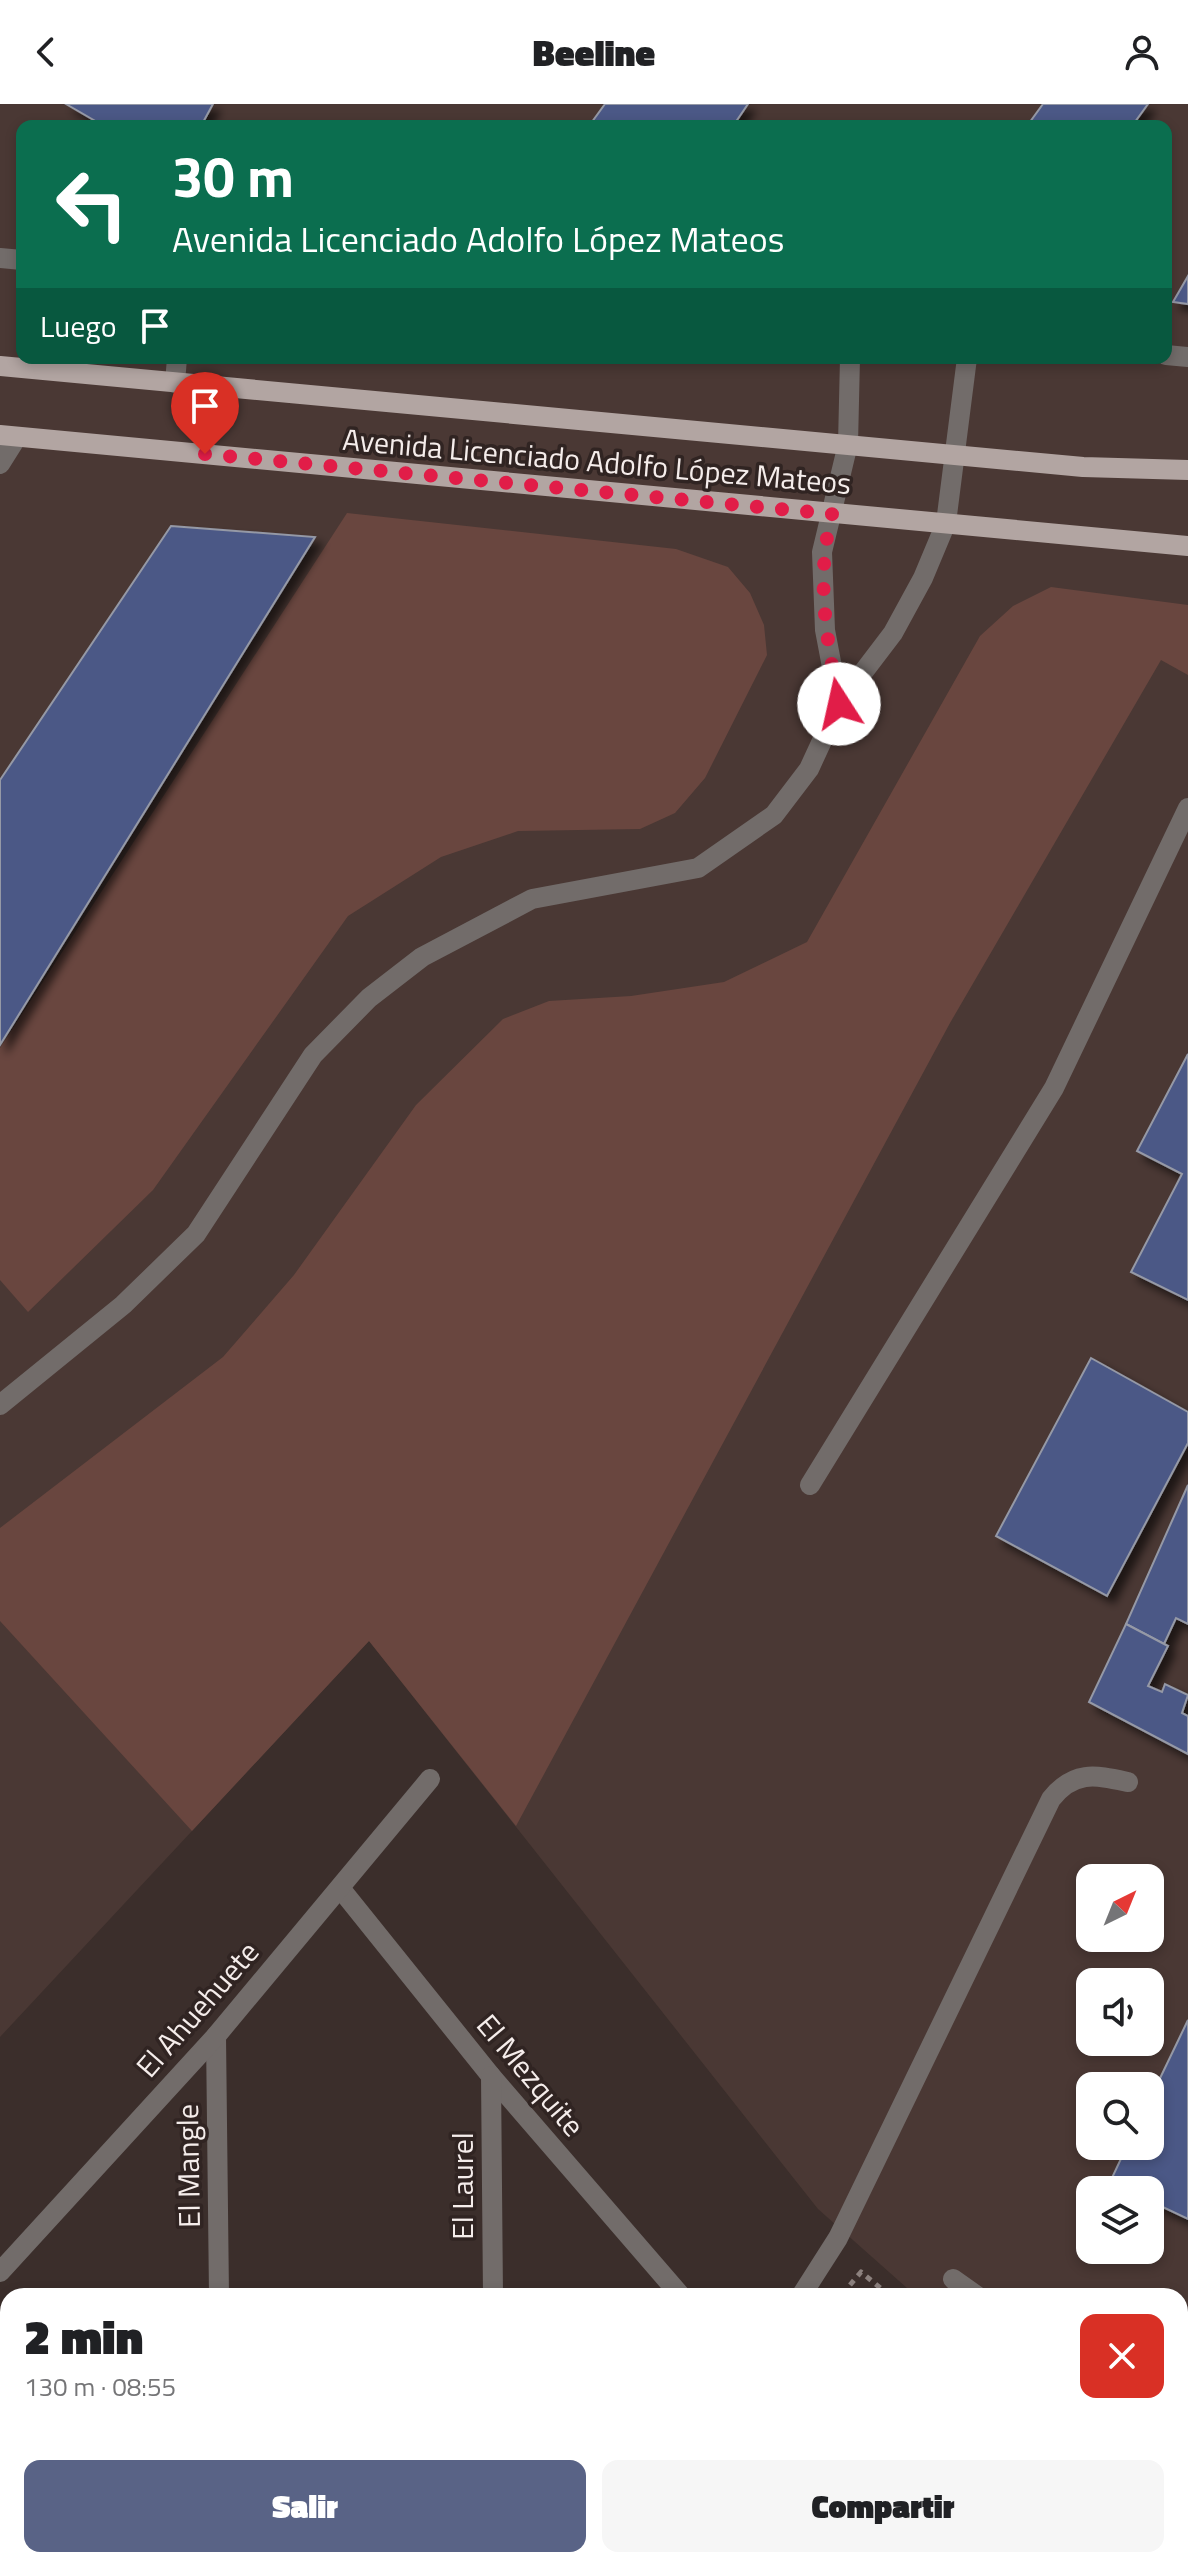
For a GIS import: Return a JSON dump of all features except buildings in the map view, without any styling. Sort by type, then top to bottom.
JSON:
[{"type":"main road","name":"Avenida Licenciado Adolfo López Mateos","points":[[0,366],[1083,467],[1188,470]]},
{"type":"main road","name":"Avenida Licenciado Adolfo López Mateos","points":[[8,436],[1188,546]]},
{"type":"street","points":[[175,383],[177,364]]},
{"type":"street","points":[[839,704],[821,588],[822,552],[848,444],[850,364]]},
{"type":"street","points":[[0,1405],[123,1305],[196,1234],[313,1055],[369,998],[422,957],[532,899],[698,868],[774,815],[809,769],[839,704],[907,609],[946,523],[966,364]]},
{"type":"street","points":[[0,464],[8,436]]},
{"type":"street","points":[[810,1485],[1054,1088],[1188,808]]},
{"type":"street","points":[[806,2288],[838,2238],[1051,1799],[1072,1779],[1088,1774],[1128,1782]]},
{"type":"street","name":"El Ahuehuete","points":[[0,2272],[216,2036],[430,1779]]},
{"type":"street","name":"El Mezquite","points":[[340,1888],[491,2076],[674,2288]]},
{"type":"street","name":"El Mangle","points":[[216,2036],[219,2288]]},
{"type":"street","name":"El Laurel","points":[[491,2076],[493,2288]]},
{"type":"street","points":[[953,2279],[966,2288]]},
{"type":"path","points":[[848,2288],[861,2272],[880,2288]]},
{"type":"shaded area","points":[[0,104],[1188,104],[1188,2288],[907,2288],[818,2209],[369,1641],[0,2037]]},
{"type":"green space","points":[[347,513],[676,549],[728,567],[750,593],[764,625],[767,655],[705,778],[675,813],[640,829],[518,831],[441,857],[348,916],[153,1190],[28,1312],[0,1280],[0,1048]]},
{"type":"green space","points":[[1051,587],[1188,605],[1188,675],[1161,660],[950,1023],[516,1826],[369,1641],[192,1831],[0,1621],[0,1528],[223,1357],[294,1275],[416,1105],[503,1019],[549,1001],[631,996],[724,982],[807,942],[980,636],[1013,606]]},
{"type":"route","points":[[205,454],[832,514],[822,552],[821,588],[825,630],[839,704]]}]
